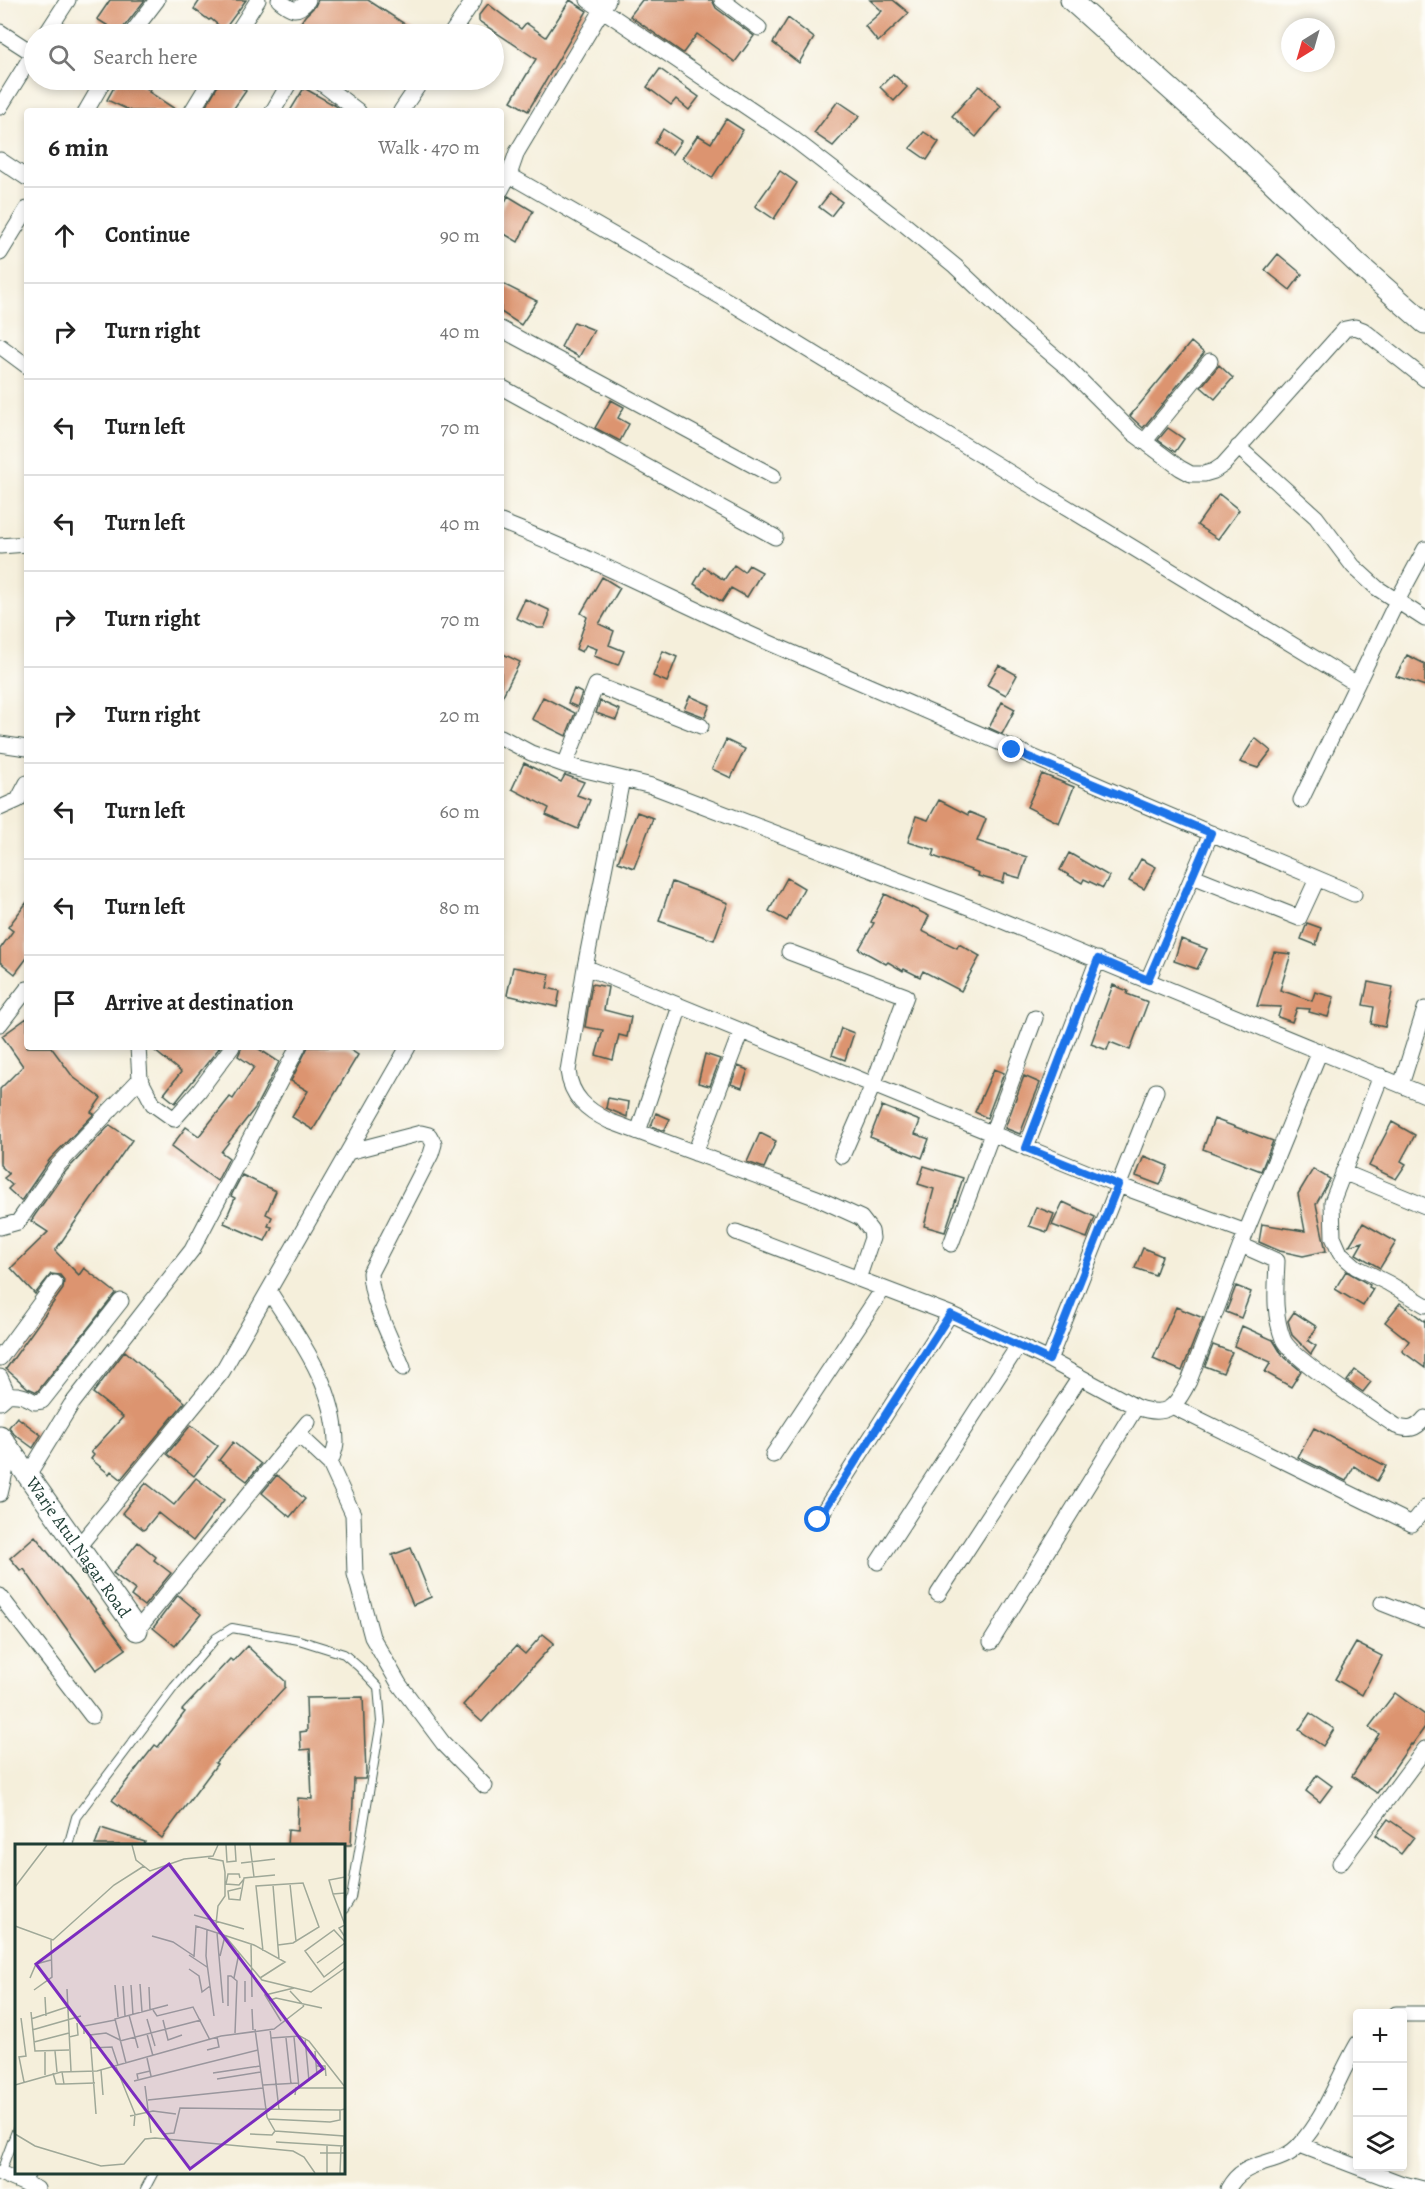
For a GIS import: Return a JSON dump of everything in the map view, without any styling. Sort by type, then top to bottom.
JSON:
[{"type":"street","points":[[52,24],[68,0]]},
{"type":"street","points":[[138,24],[157,0]]},
{"type":"street","points":[[247,24],[258,0]]},
{"type":"street","points":[[279,0],[287,7],[297,9],[302,8],[309,0]]},
{"type":"street","points":[[458,24],[474,0]]},
{"type":"street","points":[[588,0],[605,5],[791,137],[904,224],[955,266],[1017,325],[1069,369],[1098,400],[1144,442],[1191,474],[1204,474],[1223,465],[1345,329],[1355,327],[1363,330],[1425,379]]},
{"type":"street","points":[[722,0],[759,28]]},
{"type":"street","points":[[1071,0],[1234,146],[1360,266],[1425,323]]},
{"type":"street","points":[[504,185],[510,175],[517,152],[605,5]]},
{"type":"street","points":[[0,32],[24,47]]},
{"type":"street","points":[[0,107],[24,69]]},
{"type":"street","points":[[88,108],[98,90]]},
{"type":"street","points":[[194,108],[205,90]]},
{"type":"street","points":[[275,108],[285,90]]},
{"type":"street","points":[[330,90],[354,108]]},
{"type":"street","points":[[403,108],[415,90]]},
{"type":"street","points":[[0,160],[24,176]]},
{"type":"street","points":[[510,175],[728,301],[1357,684]]},
{"type":"street","points":[[0,253],[24,214]]},
{"type":"street","points":[[504,330],[773,476]]},
{"type":"street","points":[[0,345],[24,364]]},
{"type":"street","points":[[1144,442],[1210,361]]},
{"type":"street","points":[[504,389],[775,537]]},
{"type":"street","points":[[1238,447],[1316,517],[1353,566],[1377,588],[1425,619]]},
{"type":"street","points":[[504,523],[549,540],[744,632],[970,731],[1354,894]]},
{"type":"street","points":[[0,546],[24,544]]},
{"type":"street","points":[[1301,800],[1396,601],[1425,549]]},
{"type":"street","points":[[565,765],[596,686],[701,726]]},
{"type":"street","points":[[504,739],[531,753],[565,765],[652,786],[971,908],[1425,1095]]},
{"type":"street","points":[[0,744],[24,748]]},
{"type":"street","points":[[622,779],[585,967],[568,1071],[569,1082],[574,1093],[593,1113],[638,1132],[818,1198],[861,1218],[871,1231],[872,1238],[858,1279]]},
{"type":"street","points":[[0,808],[18,800],[24,789]]},
{"type":"street","points":[[1148,980],[1211,833]]},
{"type":"street","points":[[1192,876],[1299,918],[1317,879]]},
{"type":"street","points":[[789,952],[906,996],[873,1085],[842,1156]]},
{"type":"street","points":[[1026,1148],[1098,959]]},
{"type":"street","points":[[585,967],[1118,1185],[1243,1239],[1277,1261],[1275,1307],[1283,1341],[1298,1357],[1396,1426],[1410,1430],[1425,1418]]},
{"type":"street","points":[[0,1024],[24,993]]},
{"type":"street","points":[[638,1132],[680,1006]]},
{"type":"street","points":[[1401,1085],[1425,1009]]},
{"type":"street","points":[[951,1244],[1035,1018]]},
{"type":"street","points":[[695,1153],[741,1031]]},
{"type":"street","points":[[138,1050],[140,1079],[153,1104],[174,1119],[199,1091],[230,1050]]},
{"type":"street","points":[[28,1475],[72,1405],[192,1250],[296,1050]]},
{"type":"street","points":[[78,1547],[222,1372],[406,1050]]},
{"type":"street","points":[[736,1232],[950,1314],[1049,1360],[1136,1407],[1149,1412],[1164,1412],[1180,1398],[1189,1381],[1243,1239],[1320,1051]]},
{"type":"street","points":[[1381,1076],[1332,1202],[1333,1237],[1340,1253],[1356,1267],[1425,1305]]},
{"type":"street","points":[[0,1227],[18,1222],[58,1165],[140,1079]]},
{"type":"street","points":[[1049,1360],[1156,1090]]},
{"type":"street","points":[[348,1152],[421,1133],[429,1136],[434,1143],[431,1155],[370,1273],[370,1284],[375,1299],[403,1368]]},
{"type":"street","points":[[1343,1172],[1425,1206]]},
{"type":"street","points":[[0,1358],[56,1283]]},
{"type":"street","points":[[773,1455],[883,1289]]},
{"type":"street","points":[[269,1291],[304,1346],[325,1385],[336,1444],[330,1464]]},
{"type":"street","points":[[0,1377],[4,1399],[24,1395],[34,1402],[42,1401],[121,1301]]},
{"type":"street","points":[[818,1520],[950,1314]]},
{"type":"street","points":[[878,1562],[1018,1346]]},
{"type":"street","points":[[939,1594],[1080,1377]]},
{"type":"street","points":[[1172,1406],[1412,1524],[1425,1508]]},
{"type":"street","points":[[991,1642],[1136,1407]]},
{"type":"street","points":[[137,1630],[303,1428],[330,1464],[353,1514],[355,1574],[372,1637],[399,1684],[443,1743],[485,1786]]},
{"type":"street","points":[[0,1494],[5,1443]]},
{"type":"street","name":"Warje Atul Nagar Road","points":[[5,1443],[137,1630]]},
{"type":"street","points":[[0,1596],[92,1716]]},
{"type":"street","points":[[1382,1604],[1425,1620]]},
{"type":"street","points":[[1340,1863],[1425,1749]]},
{"type":"street","points":[[1407,2013],[1425,2014]]},
{"type":"street","points":[[1228,2189],[1235,2176],[1243,2170],[1289,2154],[1300,2145],[1312,2129],[1353,2052]]},
{"type":"street","points":[[1300,2145],[1400,2183],[1424,2189]]},
{"type":"street","points":[[0,2174],[31,2182]]},
{"type":"lane","points":[[68,1844],[76,1817],[174,1687],[216,1638],[232,1628],[299,1640],[344,1654],[378,1687],[381,1722],[351,1898],[345,1907]]},
{"type":"lane","points":[[0,2174],[15,2134]]},
{"type":"lane","points":[[145,2189],[153,2174]]},
{"type":"building","points":[[110,0],[145,0],[126,24],[105,24],[97,19]]},
{"type":"building","points":[[200,0],[246,0],[228,24],[217,24],[194,9]]},
{"type":"building","points":[[318,0],[368,0],[405,24],[300,24]]},
{"type":"building","points":[[570,0],[587,11],[528,111],[511,101],[536,59],[504,38],[504,24],[484,24],[479,21],[479,15],[488,4],[521,29],[526,23],[546,37]]},
{"type":"building","points":[[642,0],[712,0],[716,8],[754,36],[735,62],[697,34],[683,53],[630,16]]},
{"type":"building","points":[[870,0],[893,0],[909,13],[878,42],[865,26],[882,11]]},
{"type":"building","points":[[788,18],[814,38],[799,63],[773,43]]},
{"type":"building","points":[[660,69],[699,97],[689,110],[676,99],[671,105],[647,87]]},
{"type":"building","points":[[893,74],[907,87],[894,101],[880,87]]},
{"type":"building","points":[[979,86],[1001,106],[976,137],[952,116]]},
{"type":"building","points":[[112,90],[150,90],[149,92],[173,108],[124,108],[107,100]]},
{"type":"building","points":[[215,90],[246,91],[234,108],[205,108]]},
{"type":"building","points":[[303,90],[308,90],[338,108],[292,108]]},
{"type":"building","points":[[838,101],[860,116],[833,146],[814,133]]},
{"type":"building","points":[[726,119],[743,130],[712,178],[682,158],[698,135],[711,143]]},
{"type":"building","points":[[663,129],[681,141],[672,154],[655,143]]},
{"type":"building","points":[[924,132],[939,142],[927,160],[910,148]]},
{"type":"building","points":[[780,171],[797,183],[774,219],[755,206]]},
{"type":"building","points":[[830,193],[842,202],[831,216],[819,207]]},
{"type":"building","points":[[508,196],[533,211],[518,242],[504,234],[504,204]]},
{"type":"building","points":[[1278,254],[1302,274],[1290,290],[1265,270]]},
{"type":"building","points":[[504,284],[537,301],[521,325],[504,314]]},
{"type":"building","points":[[574,322],[594,330],[579,357],[561,347]]},
{"type":"building","points":[[1191,342],[1204,353],[1143,428],[1130,416]]},
{"type":"building","points":[[1219,365],[1233,378],[1215,399],[1201,387]]},
{"type":"building","points":[[611,400],[624,407],[618,418],[629,424],[620,441],[595,428]]},
{"type":"building","points":[[1168,428],[1184,439],[1175,452],[1158,440]]},
{"type":"building","points":[[1219,494],[1239,510],[1218,539],[1197,525]]},
{"type":"building","points":[[734,565],[744,572],[749,565],[762,572],[747,597],[731,588],[722,602],[694,584],[704,567],[724,580]]},
{"type":"building","points":[[602,577],[620,588],[599,624],[614,631],[609,645],[624,651],[618,665],[594,656],[597,649],[586,645],[582,652],[576,649],[587,617],[581,613]]},
{"type":"building","points":[[525,599],[549,610],[544,628],[538,628],[516,618]]},
{"type":"building","points":[[663,651],[677,657],[667,682],[653,676]]},
{"type":"building","points":[[504,654],[520,662],[504,693]]},
{"type":"building","points":[[1407,655],[1425,664],[1425,686],[1396,676]]},
{"type":"building","points":[[999,665],[1017,675],[1006,695],[987,685]]},
{"type":"building","points":[[574,689],[582,693],[577,707],[568,703]]},
{"type":"building","points":[[690,696],[710,705],[705,717],[684,709]]},
{"type":"building","points":[[543,697],[575,713],[566,736],[532,719]]},
{"type":"building","points":[[600,701],[620,710],[616,720],[596,713]]},
{"type":"building","points":[[1002,702],[1015,709],[1002,734],[989,728]]},
{"type":"building","points":[[1255,738],[1271,751],[1258,768],[1240,762]]},
{"type":"building","points":[[726,740],[745,749],[731,778],[712,769]]},
{"type":"building","points":[[524,763],[561,782],[565,775],[584,782],[577,795],[590,800],[578,829],[546,815],[549,808],[512,789]]},
{"type":"building","points":[[1042,774],[1074,787],[1059,823],[1027,807]]},
{"type":"building","points":[[939,800],[968,815],[969,812],[986,819],[977,841],[1027,857],[1020,878],[1005,874],[1003,883],[978,876],[979,873],[933,856],[935,850],[908,842],[916,816],[928,820]]},
{"type":"building","points":[[637,812],[653,818],[634,868],[618,862]]},
{"type":"building","points":[[1069,853],[1109,876],[1103,888],[1084,879],[1082,883],[1060,870]]},
{"type":"building","points":[[1141,859],[1156,867],[1144,889],[1129,881]]},
{"type":"building","points":[[787,878],[804,888],[787,921],[769,911]]},
{"type":"building","points":[[672,882],[728,903],[714,940],[659,921]]},
{"type":"building","points":[[885,894],[929,916],[922,931],[957,948],[959,944],[980,956],[961,991],[923,971],[920,977],[888,962],[886,964],[859,949],[874,923],[871,922]]},
{"type":"building","points":[[24,906],[24,962],[15,974],[0,962],[0,949],[13,931],[8,927]]},
{"type":"building","points":[[1307,923],[1321,928],[1316,945],[1301,939]]},
{"type":"building","points":[[1181,939],[1207,949],[1197,969],[1174,961]]},
{"type":"building","points":[[1274,952],[1291,954],[1280,990],[1312,1001],[1315,992],[1334,997],[1328,1017],[1309,1012],[1310,1009],[1297,1008],[1292,1022],[1278,1017],[1281,1007],[1257,1006]]},
{"type":"building","points":[[513,967],[550,974],[547,988],[560,991],[557,1007],[507,995]]},
{"type":"building","points":[[1368,982],[1393,987],[1385,1027],[1371,1024],[1374,1007],[1363,1005]]},
{"type":"building","points":[[592,984],[608,987],[604,1010],[631,1017],[627,1037],[619,1035],[613,1060],[596,1055],[603,1030],[585,1027]]},
{"type":"building","points":[[1113,985],[1128,991],[1127,994],[1148,1002],[1130,1050],[1110,1042],[1107,1050],[1091,1044]]},
{"type":"building","points":[[24,1020],[24,1050],[53,1050],[73,1077],[101,1098],[91,1112],[94,1114],[50,1159],[21,1201],[8,1189],[12,1185],[4,1178],[9,1174],[0,1165],[0,1089],[23,1066],[2,1036]]},
{"type":"building","points":[[841,1028],[854,1033],[845,1060],[832,1055]]},
{"type":"building","points":[[154,1050],[218,1050],[175,1103],[164,1094],[181,1072]]},
{"type":"building","points":[[241,1050],[261,1050],[279,1062],[255,1108],[221,1152],[229,1158],[217,1181],[171,1147],[186,1127],[199,1136],[230,1097],[233,1099],[254,1067],[238,1056]]},
{"type":"building","points":[[306,1050],[350,1050],[358,1055],[313,1130],[292,1117],[308,1091],[291,1081]]},
{"type":"building","points":[[705,1054],[720,1059],[710,1086],[698,1083]]},
{"type":"building","points":[[738,1066],[748,1070],[742,1088],[731,1084]]},
{"type":"building","points":[[994,1069],[1004,1073],[987,1118],[975,1112]]},
{"type":"building","points":[[1024,1076],[1040,1083],[1020,1134],[1005,1128]]},
{"type":"building","points":[[608,1098],[629,1102],[627,1117],[606,1108]]},
{"type":"building","points":[[882,1106],[920,1121],[915,1134],[929,1139],[922,1158],[870,1137]]},
{"type":"building","points":[[656,1113],[670,1119],[664,1131],[651,1126]]},
{"type":"building","points":[[1214,1119],[1273,1141],[1261,1171],[1203,1149]]},
{"type":"building","points":[[1392,1122],[1415,1135],[1401,1161],[1406,1164],[1396,1179],[1369,1166]]},
{"type":"building","points":[[110,1125],[132,1140],[55,1251],[79,1275],[84,1268],[116,1293],[37,1392],[28,1388],[6,1369],[63,1289],[64,1280],[60,1275],[51,1274],[35,1294],[11,1268],[48,1232],[31,1221],[35,1215],[66,1171]]},
{"type":"building","points":[[760,1133],[776,1141],[764,1168],[747,1162]]},
{"type":"building","points":[[1144,1156],[1168,1166],[1160,1185],[1136,1176]]},
{"type":"building","points":[[924,1166],[963,1178],[945,1232],[924,1226],[934,1189],[918,1184]]},
{"type":"building","points":[[1313,1169],[1330,1179],[1316,1204],[1326,1251],[1303,1256],[1280,1251],[1259,1242],[1262,1224],[1305,1231],[1298,1194]]},
{"type":"building","points":[[242,1175],[276,1191],[266,1214],[272,1217],[268,1226],[272,1227],[265,1241],[224,1223],[235,1198],[231,1196]]},
{"type":"building","points":[[1063,1202],[1095,1217],[1087,1238],[1052,1225]]},
{"type":"building","points":[[1036,1207],[1054,1214],[1047,1232],[1029,1226]]},
{"type":"building","points":[[1363,1223],[1396,1242],[1380,1268],[1356,1254],[1363,1242],[1349,1246]]},
{"type":"building","points":[[1143,1248],[1162,1256],[1155,1275],[1135,1268]]},
{"type":"building","points":[[1346,1271],[1373,1289],[1363,1306],[1335,1289]]},
{"type":"building","points":[[1236,1286],[1251,1292],[1241,1318],[1226,1312]]},
{"type":"building","points":[[1400,1303],[1425,1320],[1425,1368],[1402,1351],[1409,1341],[1385,1322]]},
{"type":"building","points":[[1176,1307],[1203,1318],[1182,1371],[1153,1359]]},
{"type":"building","points":[[1294,1312],[1317,1327],[1308,1341],[1316,1346],[1311,1354],[1292,1335],[1288,1321]]},
{"type":"building","points":[[1242,1326],[1273,1340],[1282,1355],[1301,1371],[1291,1387],[1265,1372],[1271,1362],[1234,1346]]},
{"type":"building","points":[[1213,1345],[1232,1352],[1223,1373],[1205,1366]]},
{"type":"building","points":[[125,1351],[185,1402],[121,1479],[111,1471],[109,1474],[91,1459],[94,1455],[91,1452],[123,1417],[93,1393]]},
{"type":"building","points":[[1355,1370],[1371,1382],[1363,1392],[1347,1381]]},
{"type":"building","points":[[17,1417],[41,1435],[33,1448],[14,1434],[9,1427]]},
{"type":"building","points":[[191,1425],[218,1446],[194,1476],[167,1454]]},
{"type":"building","points":[[1314,1428],[1386,1466],[1377,1481],[1354,1466],[1346,1481],[1298,1457]]},
{"type":"building","points":[[233,1442],[261,1464],[247,1481],[219,1460]]},
{"type":"building","points":[[277,1475],[305,1499],[290,1517],[262,1493]]},
{"type":"building","points":[[196,1478],[224,1500],[193,1541],[158,1513],[144,1530],[122,1513],[146,1483],[174,1505]]},
{"type":"building","points":[[35,1536],[126,1649],[96,1670],[24,1569],[21,1571],[10,1558]]},
{"type":"building","points":[[138,1542],[156,1557],[154,1560],[171,1573],[144,1606],[131,1596],[135,1590],[113,1573]]},
{"type":"building","points":[[411,1548],[431,1597],[413,1605],[392,1555]]},
{"type":"building","points":[[178,1595],[201,1614],[175,1646],[153,1628]]},
{"type":"building","points":[[543,1634],[554,1643],[482,1722],[463,1705],[516,1646],[525,1654]]},
{"type":"building","points":[[1356,1643],[1382,1656],[1362,1695],[1335,1679]]},
{"type":"building","points":[[247,1646],[285,1681],[285,1687],[215,1763],[217,1764],[162,1838],[112,1800],[155,1745],[158,1747],[185,1712],[182,1710],[230,1659],[233,1661]]},
{"type":"building","points":[[1395,1693],[1425,1715],[1425,1727],[1377,1793],[1352,1776],[1379,1734],[1369,1727]]},
{"type":"building","points":[[363,1697],[366,1773],[365,1779],[354,1779],[351,1845],[287,1844],[288,1830],[297,1831],[298,1798],[312,1799],[310,1749],[301,1750],[300,1732],[307,1731],[306,1698]]},
{"type":"building","points":[[1310,1713],[1334,1729],[1323,1746],[1299,1730]]},
{"type":"building","points":[[1317,1775],[1332,1786],[1320,1802],[1306,1791]]},
{"type":"building","points":[[1388,1819],[1414,1837],[1401,1854],[1376,1835]]},
{"type":"building","points":[[101,1828],[145,1842],[144,1844],[95,1844]]},
{"type":"route","points":[[818,1520],[950,1314],[1049,1360],[1118,1185],[1026,1148],[1098,959],[1148,980],[1211,833],[1012,750]]}]
